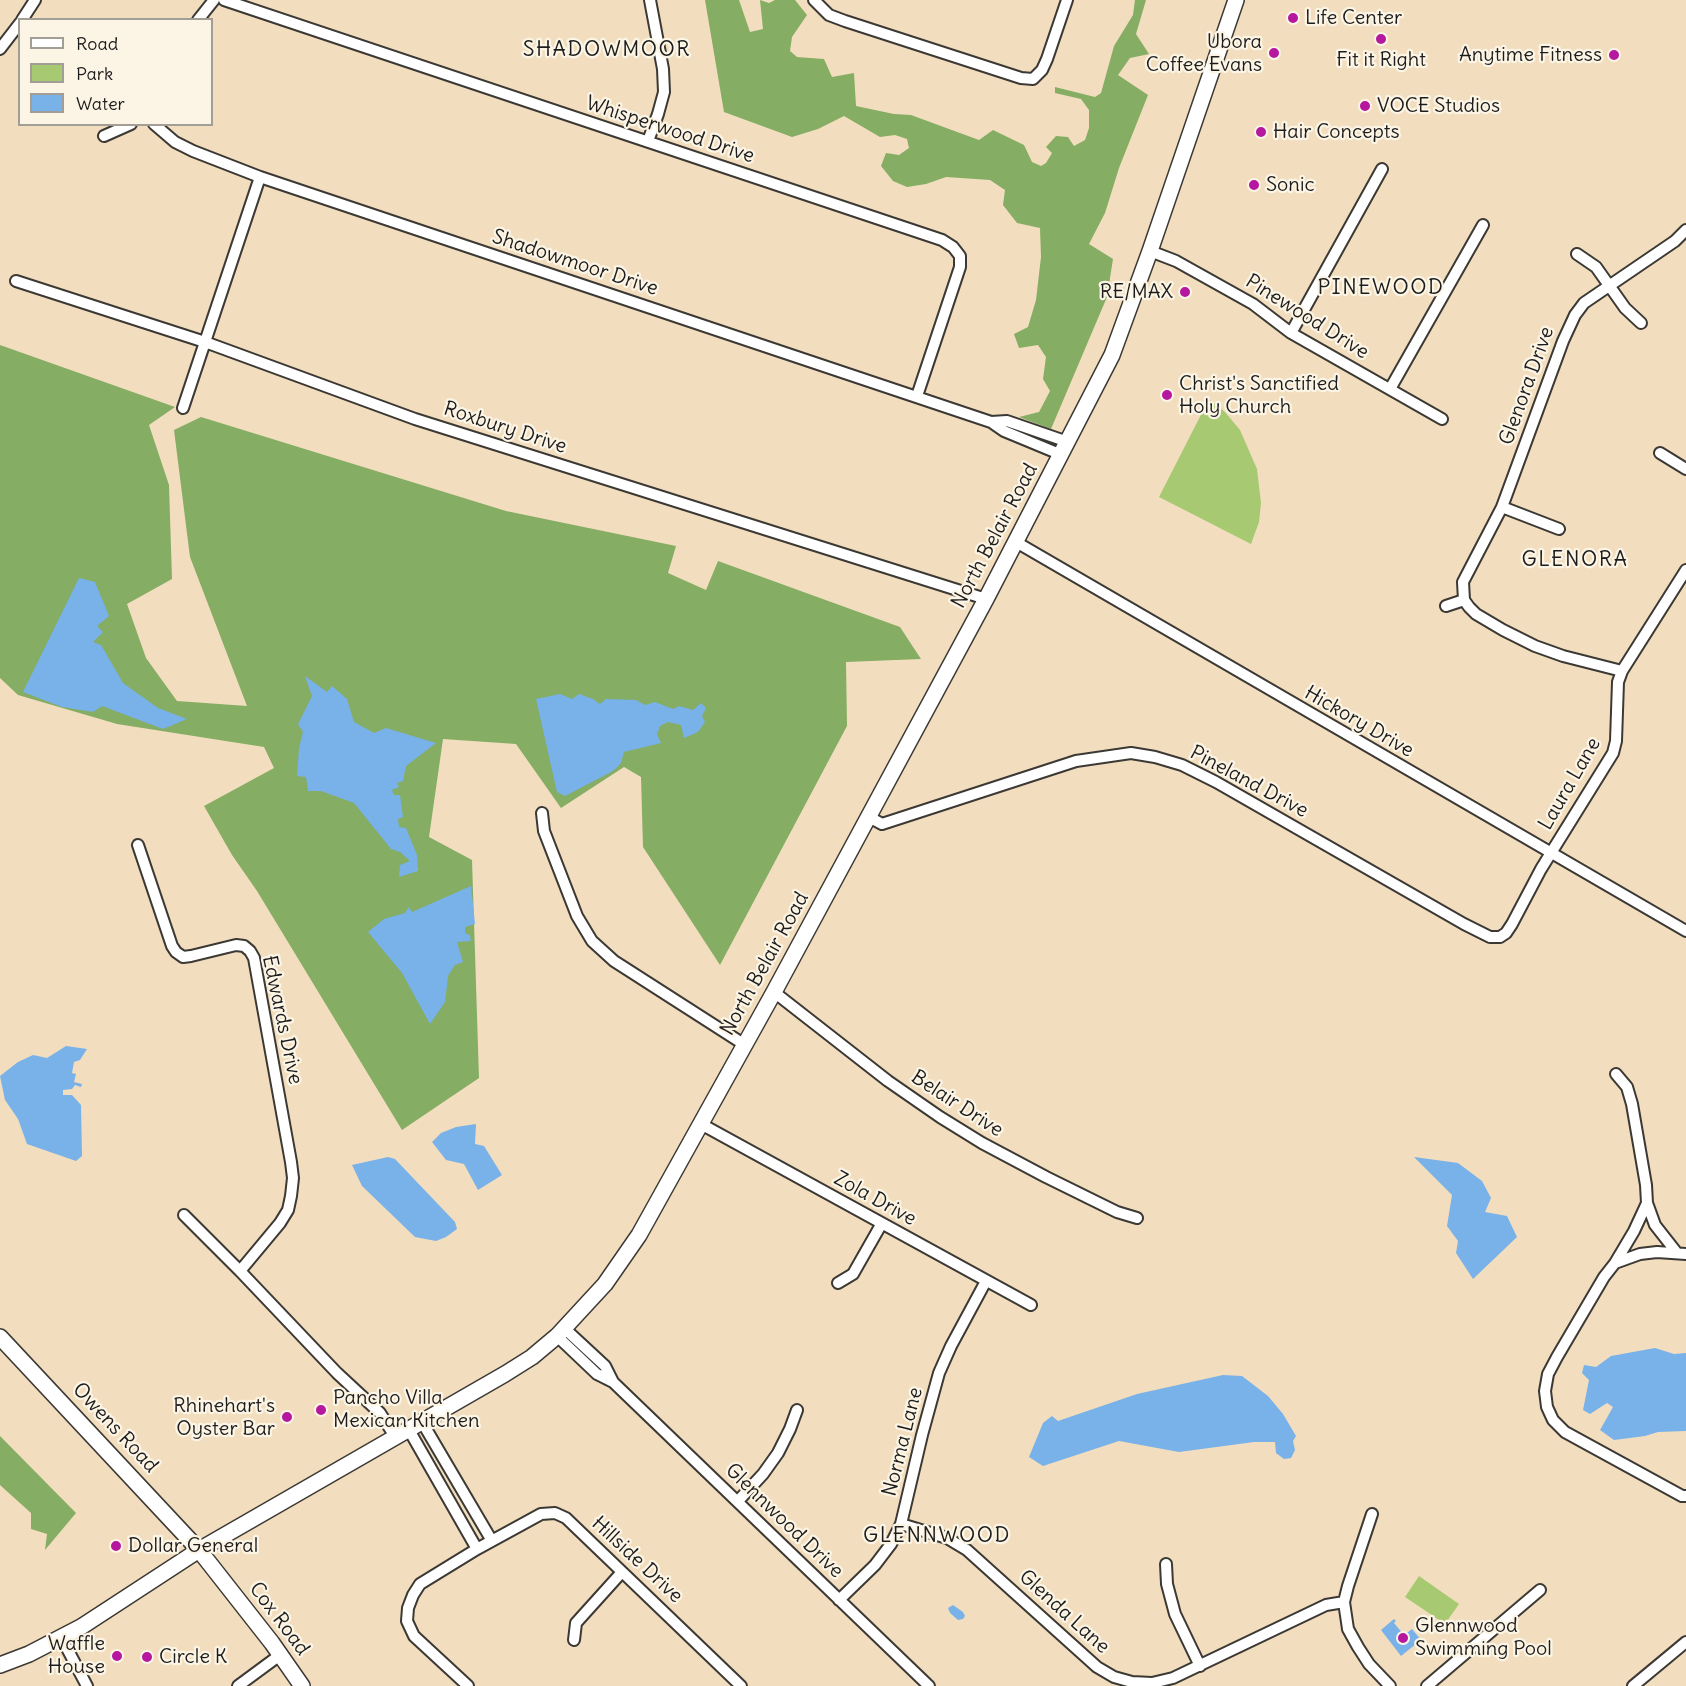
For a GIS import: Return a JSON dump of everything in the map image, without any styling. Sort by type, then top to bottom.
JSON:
[{"type":"main road","name":"North Belair Road","points":[[0,1665],[28,1654],[81,1627],[199,1550],[532,1357],[561,1332],[605,1284],[639,1235],[774,992],[986,599],[1112,355],[1236,0]]},
{"type":"main road","name":"Owens Road","points":[[0,1337],[199,1550]]},
{"type":"main road","name":"Cox Road","points":[[199,1550],[302,1686]]},
{"type":"street","points":[[23,18],[35,0]]},
{"type":"street","points":[[200,18],[214,0]]},
{"type":"street","name":"Whisperwood Drive","points":[[224,0],[942,240],[953,247],[960,256],[960,267],[917,396]]},
{"type":"street","points":[[648,141],[664,92],[663,69],[650,0]]},
{"type":"street","points":[[814,0],[829,15],[845,21],[1012,75],[1033,79],[1042,70],[1047,59],[1067,0]]},
{"type":"street","points":[[0,49],[18,26]]},
{"type":"street","points":[[104,136],[126,126]]},
{"type":"street","name":"Shadowmoor Drive","points":[[156,126],[175,142],[193,152],[260,177],[917,396],[991,422],[1004,431],[1025,440],[1065,448]]},
{"type":"street","points":[[1291,333],[1382,169]]},
{"type":"street","points":[[183,408],[260,177]]},
{"type":"street","points":[[1390,389],[1483,225]]},
{"type":"street","name":"Glenora Drive","points":[[1464,600],[1464,582],[1502,507],[1567,329],[1575,315],[1584,303],[1675,241],[1686,230]]},
{"type":"street","name":"Pinewood Drive","points":[[1150,251],[1176,261],[1253,304],[1291,333],[1442,419]]},
{"type":"street","points":[[1577,254],[1596,267],[1625,308],[1641,322]]},
{"type":"street","name":"Roxbury Drive","points":[[16,281],[206,342],[415,419],[986,599]]},
{"type":"street","name":"Shadowmoor Drive","points":[[991,422],[1007,421],[1030,428],[1065,448]]},
{"type":"street","points":[[1025,440],[1030,428]]},
{"type":"street","points":[[1660,453],[1686,469]]},
{"type":"street","points":[[1502,507],[1559,529]]},
{"type":"street","name":"Hickory Drive","points":[[1016,542],[1686,931]]},
{"type":"street","name":"Laura Lane","points":[[1551,854],[1613,753],[1616,741],[1617,695],[1622,671],[1686,570]]},
{"type":"street","points":[[1446,606],[1464,600],[1476,614],[1534,646],[1622,671]]},
{"type":"street","name":"Pineland Drive","points":[[869,817],[882,824],[1076,760],[1131,753],[1155,757],[1182,765],[1216,782],[1490,937],[1500,937],[1506,933],[1551,854]]},
{"type":"street","points":[[542,813],[544,831],[577,916],[592,941],[614,961],[745,1045]]},
{"type":"street","name":"Edwards Drive","points":[[138,845],[176,952],[183,957],[236,945],[244,946],[254,958],[293,1178],[288,1210],[240,1271]]},
{"type":"street","name":"Belair Drive","points":[[774,992],[888,1081],[948,1122],[982,1143],[1056,1182],[1117,1212],[1137,1218]]},
{"type":"street","points":[[1617,1074],[1627,1087],[1632,1104],[1647,1203],[1655,1225],[1681,1254]]},
{"type":"street","name":"Zola Drive","points":[[701,1124],[1031,1305]]},
{"type":"street","points":[[1647,1203],[1634,1231],[1548,1374],[1545,1391],[1547,1407],[1553,1420],[1579,1442],[1682,1496],[1686,1496]]},
{"type":"street","points":[[184,1215],[337,1373],[380,1413],[409,1430],[492,1541]]},
{"type":"street","points":[[838,1283],[853,1274],[882,1223]]},
{"type":"street","points":[[1615,1263],[1640,1254],[1657,1252],[1681,1254]]},
{"type":"street","name":"Norma Lane","points":[[839,1600],[875,1565],[891,1544],[901,1524],[939,1373],[986,1281]]},
{"type":"street","name":"Glennwood Drive","points":[[561,1332],[605,1366],[613,1382],[929,1686]]},
{"type":"street","points":[[738,1501],[763,1474],[778,1452],[797,1410]]},
{"type":"street","points":[[409,1430],[477,1548]]},
{"type":"street","name":"Hillside Drive","points":[[468,1686],[414,1636],[407,1621],[408,1608],[413,1595],[420,1584],[477,1548],[541,1514],[555,1513],[566,1518],[741,1686]]},
{"type":"street","points":[[1372,1514],[1344,1602],[1348,1629],[1369,1664],[1390,1686]]},
{"type":"street","name":"Glenda Lane","points":[[901,1524],[948,1538],[966,1550],[1097,1667],[1114,1677],[1132,1682],[1152,1683],[1173,1678],[1326,1605],[1344,1602]]},
{"type":"street","points":[[1166,1564],[1167,1584],[1175,1614],[1200,1666]]},
{"type":"street","points":[[574,1640],[576,1623],[622,1572]]},
{"type":"street","points":[[1427,1686],[1540,1590]]},
{"type":"street","points":[[61,1637],[87,1686]]},
{"type":"street","points":[[1633,1686],[1686,1642]]},
{"type":"street","points":[[238,1686],[280,1655]]},
{"type":"green space","points":[[705,0],[739,0],[750,32],[763,29],[760,0],[769,3],[775,0],[795,0],[807,15],[792,37],[790,51],[797,57],[824,59],[832,77],[854,73],[856,106],[911,115],[979,140],[993,130],[1024,145],[1032,162],[1041,166],[1046,163],[1052,153],[1046,147],[1056,136],[1068,137],[1074,146],[1085,140],[1089,128],[1089,110],[1081,99],[1055,93],[1055,87],[1095,97],[1101,93],[1114,46],[1133,15],[1135,0],[1146,0],[1136,34],[1149,54],[1130,58],[1118,75],[1148,95],[1119,168],[1105,213],[1089,244],[1113,259],[1107,297],[1051,429],[1019,417],[1039,412],[1050,391],[1043,379],[1046,357],[1038,345],[1019,348],[1014,334],[1028,327],[1036,300],[1041,257],[1040,228],[1017,223],[1003,205],[1005,190],[990,180],[946,177],[926,184],[907,187],[893,181],[881,166],[886,153],[899,155],[909,148],[907,139],[895,135],[880,137],[844,116],[818,129],[792,137],[724,112]]},
{"type":"green space","points":[[0,345],[175,407],[149,425],[169,485],[172,579],[127,604],[146,658],[177,701],[247,706],[190,557],[174,430],[201,417],[506,511],[676,546],[668,573],[706,590],[718,561],[900,627],[921,659],[846,662],[847,726],[720,965],[643,847],[641,777],[624,767],[561,808],[516,744],[443,739],[429,837],[472,860],[479,1078],[402,1130],[204,806],[274,768],[264,747],[117,724],[18,695],[0,678]]},
{"type":"green space","points":[[1209,399],[1225,412],[1240,430],[1257,469],[1261,503],[1259,522],[1251,544],[1159,497]]},
{"type":"green space","points":[[0,1436],[76,1513],[45,1550],[47,1534],[31,1529],[31,1513],[0,1485]]},
{"type":"green space","points":[[1419,1576],[1459,1604],[1445,1624],[1405,1597]]},
{"type":"water","points":[[79,578],[95,582],[109,616],[97,626],[103,632],[93,642],[101,645],[123,683],[158,708],[187,719],[163,729],[102,706],[93,712],[62,707],[23,692]]},
{"type":"water","points":[[305,676],[327,692],[332,686],[347,699],[354,722],[374,733],[386,728],[436,743],[406,766],[403,781],[397,783],[399,787],[392,790],[394,795],[400,795],[403,817],[398,819],[399,827],[406,828],[417,855],[418,871],[399,877],[400,865],[410,861],[400,852],[391,849],[354,803],[321,791],[308,791],[306,777],[297,776],[299,748],[303,732],[298,724],[312,696]]},
{"type":"water","points":[[560,694],[572,699],[579,694],[600,704],[606,699],[636,700],[645,705],[655,702],[673,709],[679,706],[693,710],[701,703],[706,708],[702,716],[705,722],[698,732],[684,738],[681,725],[668,722],[660,726],[657,734],[661,743],[624,752],[621,763],[613,771],[565,796],[557,792],[536,699]]},
{"type":"water","points":[[471,886],[475,924],[465,927],[465,933],[470,935],[471,941],[457,942],[463,962],[455,965],[448,976],[445,1002],[430,1024],[402,973],[368,932],[384,919],[405,913],[409,907],[412,912]]},
{"type":"water","points":[[66,1046],[87,1049],[80,1060],[74,1062],[72,1073],[76,1074],[74,1082],[82,1084],[81,1087],[75,1085],[72,1089],[63,1090],[63,1095],[72,1095],[81,1105],[82,1156],[76,1161],[27,1144],[18,1119],[5,1100],[0,1076],[18,1062],[33,1055],[47,1058]]},
{"type":"water","points":[[476,1124],[475,1144],[484,1146],[502,1175],[478,1190],[464,1164],[446,1160],[432,1142],[441,1133],[456,1127]]},
{"type":"water","points":[[388,1157],[395,1159],[455,1222],[457,1229],[436,1241],[415,1237],[362,1186],[352,1165]]},
{"type":"water","points":[[1414,1157],[1458,1163],[1482,1181],[1491,1198],[1485,1212],[1507,1216],[1517,1237],[1473,1279],[1456,1253],[1458,1241],[1447,1226],[1452,1195]]},
{"type":"water","points":[[1655,1348],[1674,1354],[1686,1353],[1686,1431],[1658,1432],[1614,1440],[1600,1430],[1613,1407],[1607,1403],[1590,1414],[1583,1410],[1589,1380],[1582,1373],[1584,1365],[1596,1367],[1611,1356]]},
{"type":"water","points":[[1223,1375],[1242,1376],[1268,1396],[1283,1414],[1296,1436],[1293,1441],[1295,1450],[1291,1458],[1284,1459],[1276,1453],[1275,1442],[1254,1442],[1179,1452],[1119,1441],[1043,1466],[1029,1457],[1043,1423],[1052,1416],[1058,1421],[1137,1394]]},
{"type":"water","points":[[953,1605],[963,1612],[965,1616],[963,1619],[958,1620],[950,1613],[948,1608]]},
{"type":"water","name":"Glennwood Swimming Pool","points":[[1394,1619],[1396,1621],[1394,1623],[1404,1635],[1412,1629],[1421,1640],[1401,1656],[1381,1630]]},
{"type":"place","name":"Life Center","points":[[1293,18]]},
{"type":"place","name":"Fit it Right","points":[[1381,39]]},
{"type":"place","name":"Ubora Coffee Evans","points":[[1274,53]]},
{"type":"place","name":"Anytime Fitness","points":[[1614,55]]},
{"type":"place","name":"VOCE Studios","points":[[1365,106]]},
{"type":"place","name":"Hair Concepts","points":[[1261,132]]},
{"type":"place","name":"Sonic","points":[[1254,185]]},
{"type":"place","name":"RE/MAX","points":[[1185,292]]},
{"type":"place","name":"Christ's Sanctified Holy Church","points":[[1167,395]]},
{"type":"place","name":"Pancho Villa Mexican Kitchen","points":[[321,1410]]},
{"type":"place","name":"Rhinehart's Oyster Bar","points":[[287,1417]]},
{"type":"place","name":"Dollar General","points":[[116,1546]]},
{"type":"place","name":"Glennwood Swimming Pool","points":[[1403,1638]]},
{"type":"place","name":"Waffle House","points":[[117,1656]]},
{"type":"place","name":"Circle K","points":[[147,1657]]},
{"type":"district","name":"SHADOWMOOR","points":[[607,50]]},
{"type":"district","name":"PINEWOOD","points":[[1381,288]]},
{"type":"district","name":"GLENORA","points":[[1575,560]]},
{"type":"district","name":"GLENNWOOD","points":[[937,1536]]}]
